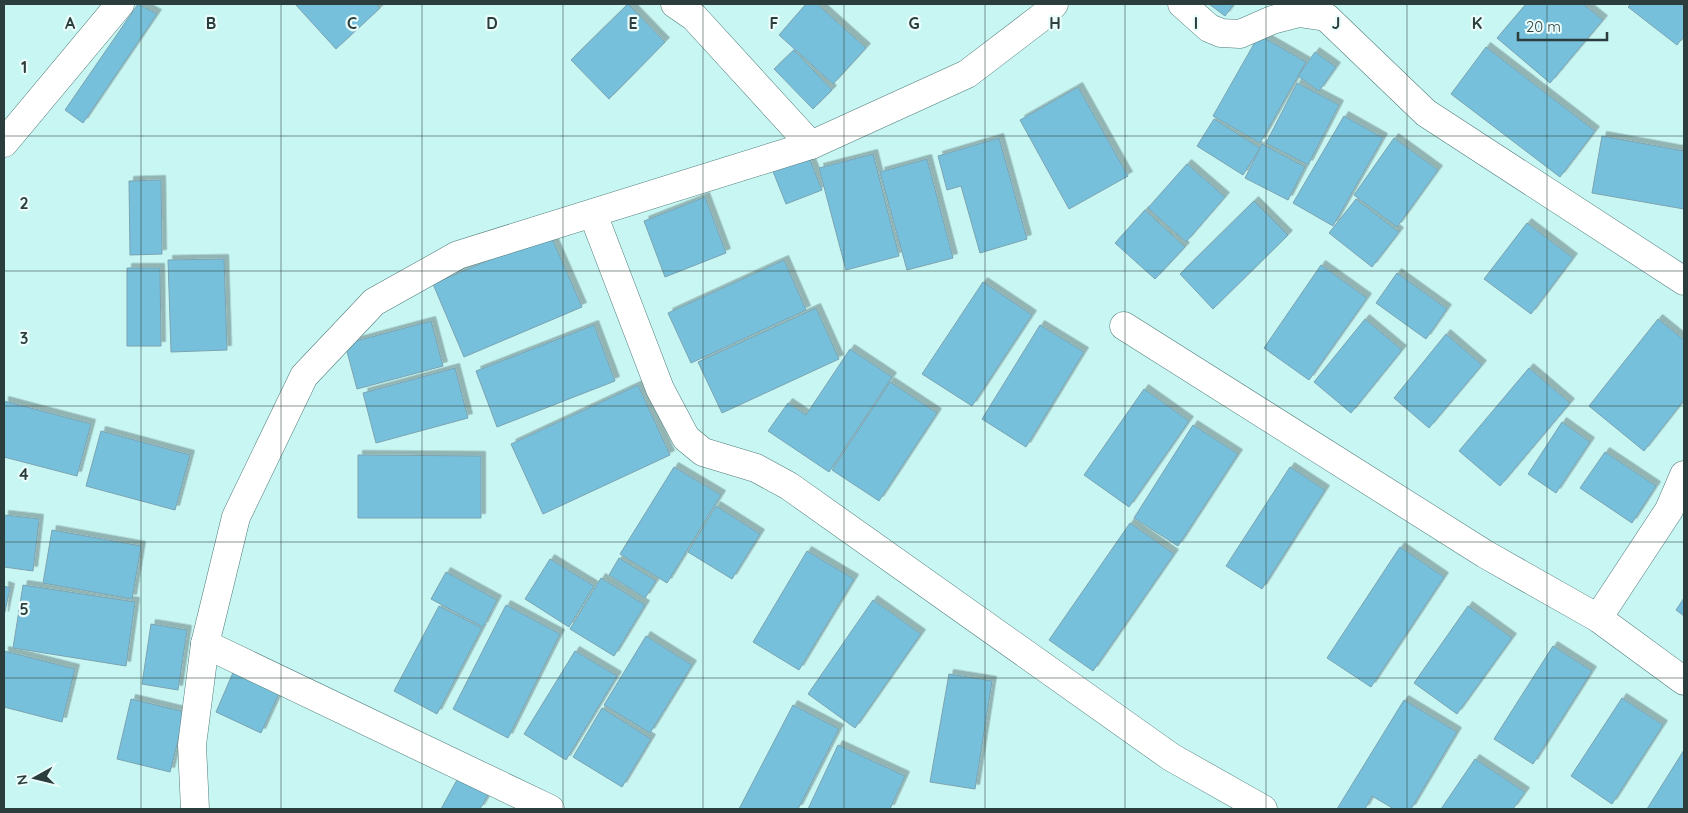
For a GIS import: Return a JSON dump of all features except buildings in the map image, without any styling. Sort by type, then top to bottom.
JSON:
[{"type":"street","points":[[4,143],[120,4]]},
{"type":"street","points":[[675,4],[694,17],[811,145]]},
{"type":"street","points":[[195,809],[192,745],[206,644],[236,517],[304,376],[374,302],[458,255],[811,145],[967,74],[1043,16],[1054,4]]},
{"type":"street","points":[[1182,4],[1209,28],[1221,32],[1240,34],[1272,20],[1299,13],[1326,17],[1426,113],[1684,281]]},
{"type":"street","points":[[593,214],[660,389],[686,438],[703,452],[756,468],[789,486],[1171,757],[1263,809]]},
{"type":"street","points":[[1124,326],[1485,554],[1598,618],[1684,680]]},
{"type":"street","points":[[1598,618],[1668,510],[1684,474]]},
{"type":"street","points":[[206,644],[550,809]]}]
